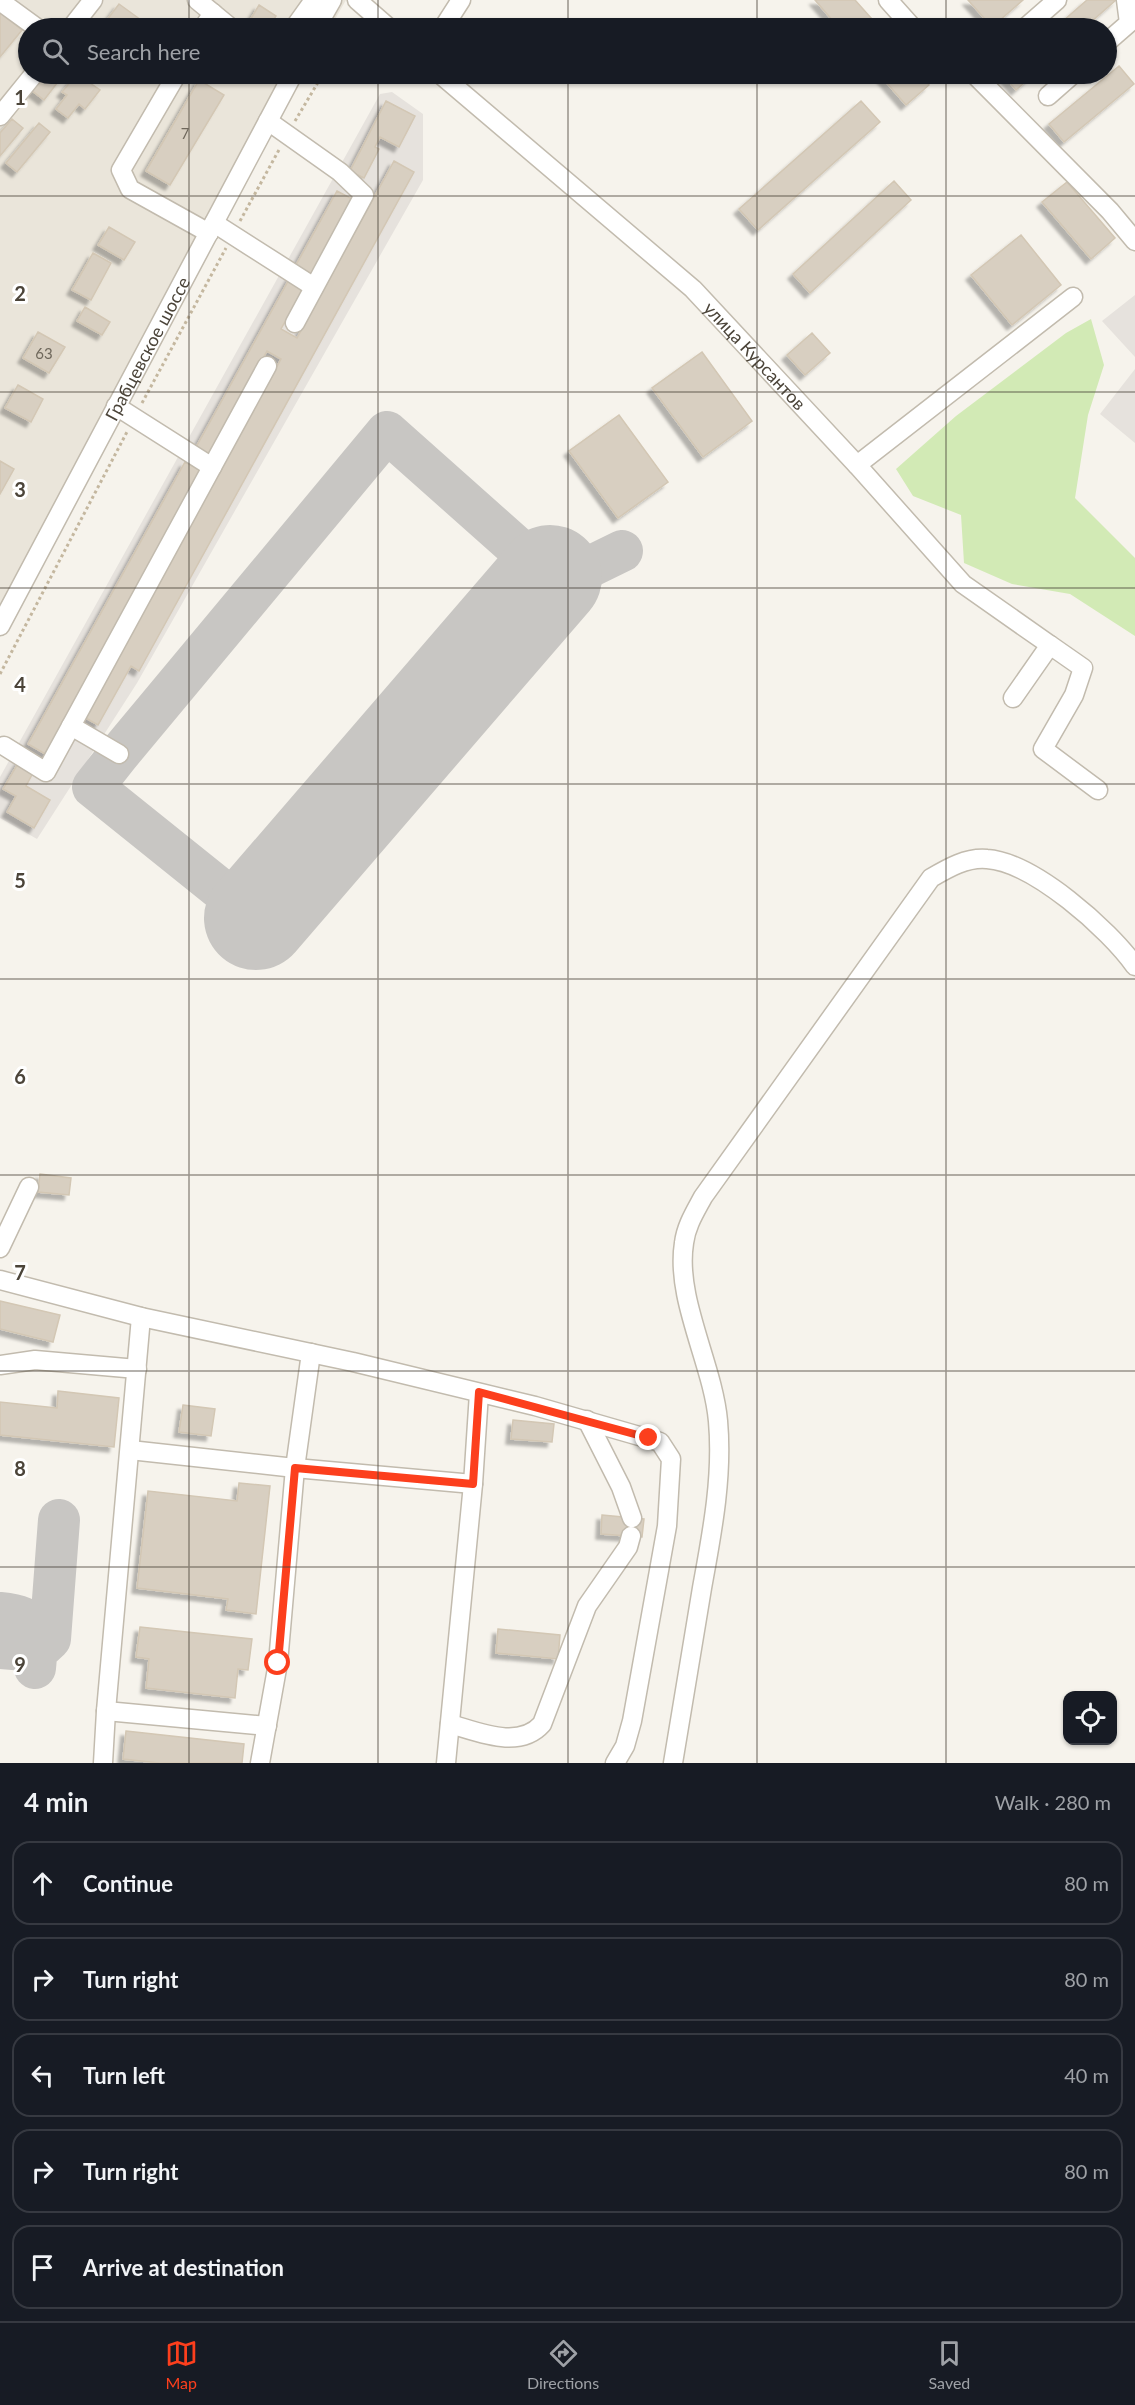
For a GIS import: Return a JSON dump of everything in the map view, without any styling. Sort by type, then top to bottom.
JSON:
[{"type":"street","points":[[79,18],[93,0]]},
{"type":"street","points":[[197,0],[206,18]]},
{"type":"street","points":[[301,18],[314,0]]},
{"type":"street","points":[[322,18],[332,0]]},
{"type":"street","points":[[357,0],[378,18]]},
{"type":"street","points":[[449,18],[461,0]]},
{"type":"street","points":[[888,0],[904,18]]},
{"type":"street","points":[[1036,18],[1057,0]]},
{"type":"street","points":[[1117,34],[1129,23],[1126,0]]},
{"type":"street","points":[[0,1],[23,18]]},
{"type":"street","points":[[0,116],[6,97],[22,84]]},
{"type":"street","points":[[171,84],[121,170],[130,189],[211,228],[233,235],[315,287]]},
{"type":"street","name":"Грабцевское шоссе","points":[[0,626],[287,84]]},
{"type":"street","name":"улица Курсантов","points":[[452,84],[693,289],[857,465],[963,584],[1083,668],[1074,694],[1044,748],[1098,790]]},
{"type":"street","points":[[984,84],[1110,211],[1135,241]]},
{"type":"street","points":[[1048,96],[1062,84]]},
{"type":"street","points":[[268,121],[340,172],[364,195],[295,323]]},
{"type":"street","points":[[857,465],[1073,297]]},
{"type":"street","points":[[4,746],[46,772],[267,366]]},
{"type":"street","points":[[116,406],[212,467]]},
{"type":"street","points":[[1013,698],[1050,645]]},
{"type":"street","points":[[71,726],[119,754]]},
{"type":"street","points":[[673,1763],[715,1514],[720,1459],[718,1419],[686,1291],[682,1257],[690,1220],[703,1197],[931,878],[947,869],[962,862],[986,858],[1025,869],[1066,899],[1116,943],[1135,966]]},
{"type":"street","points":[[0,1248],[29,1187]]},
{"type":"street","points":[[0,1280],[141,1317],[479,1392],[660,1442],[671,1459],[667,1526],[634,1710],[625,1746],[615,1763]]},
{"type":"street","points":[[104,1763],[106,1711],[141,1317]]},
{"type":"street","points":[[260,1763],[278,1663],[295,1468],[311,1353]]},
{"type":"street","points":[[0,1365],[35,1360],[137,1369]]},
{"type":"street","points":[[446,1763],[473,1484],[479,1392]]},
{"type":"street","points":[[587,1420],[621,1487],[632,1518]]},
{"type":"street","points":[[130,1450],[473,1484]]},
{"type":"street","points":[[450,1724],[508,1738],[519,1737],[536,1730],[542,1724],[587,1606],[628,1547],[631,1536]]},
{"type":"street","points":[[106,1711],[267,1726]]},
{"type":"path","points":[[0,674],[134,418],[287,135],[317,84]]},
{"type":"shaded area","points":[[0,0],[346,0],[336,18],[18,18],[18,84],[299,84],[0,637]]},
{"type":"shaded area","points":[[392,92],[423,114],[423,180],[137,683],[37,839],[0,818],[0,777],[380,94]]},
{"type":"shaded area","points":[[1135,295],[1135,357],[1102,321]]},
{"type":"shaded area","points":[[1135,369],[1135,443],[1100,414]]},
{"type":"green space","points":[[1091,319],[1104,365],[1088,415],[1075,498],[1135,558],[1135,636],[1070,594],[1012,584],[964,563],[961,515],[913,496],[896,469],[956,416],[1066,333]]},
{"type":"building","points":[[815,0],[855,0],[871,18],[830,18]]},
{"type":"building","points":[[968,0],[1023,0],[1002,18],[984,18]]},
{"type":"building","points":[[1087,0],[1116,0],[1095,18],[1066,18]]},
{"type":"building","points":[[119,4],[138,18],[108,18]]},
{"type":"building","points":[[259,5],[276,16],[275,18],[251,18]]},
{"type":"building","points":[[0,13],[18,27],[18,35],[0,57]]},
{"type":"building","points":[[1119,66],[1134,84],[1064,142],[1049,124],[1097,84],[1117,84],[1117,68]]},
{"type":"building","points":[[36,84],[56,84],[44,100],[31,90]]},
{"type":"building","points":[[69,84],[91,84],[100,90],[85,109],[79,104],[68,118],[56,109],[67,95],[62,92]]},
{"type":"building","points":[[197,84],[206,84],[224,95],[170,185],[146,171]]},
{"type":"building","points":[[888,84],[928,84],[929,85],[906,105]]},
{"type":"building","points":[[1011,84],[1023,84],[1016,90]]},
{"type":"building","points":[[386,101],[415,116],[399,147],[380,137],[375,147],[379,149],[364,178],[350,171]]},
{"type":"building","points":[[861,101],[880,122],[758,230],[739,209]]},
{"type":"building","points":[[12,119],[23,128],[0,156],[0,133]]},
{"type":"building","points":[[39,123],[50,132],[17,172],[6,163]]},
{"type":"building","points":[[394,161],[414,172],[139,671],[131,666],[98,725],[84,717],[281,359],[267,351],[209,457],[195,449],[291,276],[306,284],[281,329],[297,338]]},
{"type":"building","points":[[894,181],[911,200],[810,293],[793,274]]},
{"type":"building","points":[[1067,182],[1115,238],[1091,259],[1042,202]]},
{"type":"building","points":[[337,191],[354,200],[313,275],[296,265]]},
{"type":"building","points":[[109,227],[135,242],[124,260],[98,245]]},
{"type":"building","points":[[1021,235],[1061,285],[1012,325],[971,275]]},
{"type":"building","points":[[93,253],[111,263],[91,300],[72,290]]},
{"type":"building","points":[[85,307],[110,322],[102,335],[77,321]]},
{"type":"building","points":[[38,332],[65,347],[49,373],[23,358]]},
{"type":"building","points":[[812,333],[830,353],[805,375],[787,355]]},
{"type":"building","points":[[702,352],[752,421],[703,457],[652,388]]},
{"type":"building","points":[[18,385],[43,399],[31,422],[5,408]]},
{"type":"building","points":[[619,415],[668,482],[618,518],[569,451]]},
{"type":"building","points":[[0,461],[14,469],[0,494]]},
{"type":"building","points":[[185,462],[203,472],[47,755],[28,744]]},
{"type":"building","points":[[20,760],[35,769],[26,786],[50,800],[34,828],[7,812],[16,796],[3,789]]},
{"type":"building","points":[[40,1174],[71,1178],[69,1195],[38,1192]]},
{"type":"building","points":[[0,1301],[60,1315],[53,1342],[0,1329]]},
{"type":"building","points":[[58,1391],[119,1398],[114,1447],[0,1435],[0,1402],[57,1408]]},
{"type":"building","points":[[183,1405],[215,1409],[211,1436],[179,1432]]},
{"type":"building","points":[[513,1420],[554,1424],[552,1442],[511,1439]]},
{"type":"building","points":[[239,1483],[270,1486],[256,1614],[226,1610],[228,1599],[137,1588],[148,1491],[237,1501]]},
{"type":"building","points":[[602,1515],[644,1519],[642,1537],[601,1534]]},
{"type":"building","points":[[140,1627],[252,1639],[248,1670],[238,1669],[235,1698],[146,1688],[149,1659],[136,1657]]},
{"type":"building","points":[[498,1629],[560,1635],[558,1659],[496,1653]]},
{"type":"building","points":[[126,1731],[244,1744],[242,1763],[159,1763],[123,1759]]},
{"type":"taxiway","points":[[256,918],[93,787],[387,432],[550,577],[573,575],[622,551]]},
{"type":"taxiway","points":[[0,1648],[37,1651],[50,1639],[59,1520]]},
{"type":"taxiway","points":[[0,1613],[24,1618],[34,1628],[37,1645],[35,1668]]},
{"type":"runway","points":[[256,918],[550,577]]},
{"type":"route","points":[[278,1663],[295,1468],[473,1484],[479,1392],[649,1438]]}]
